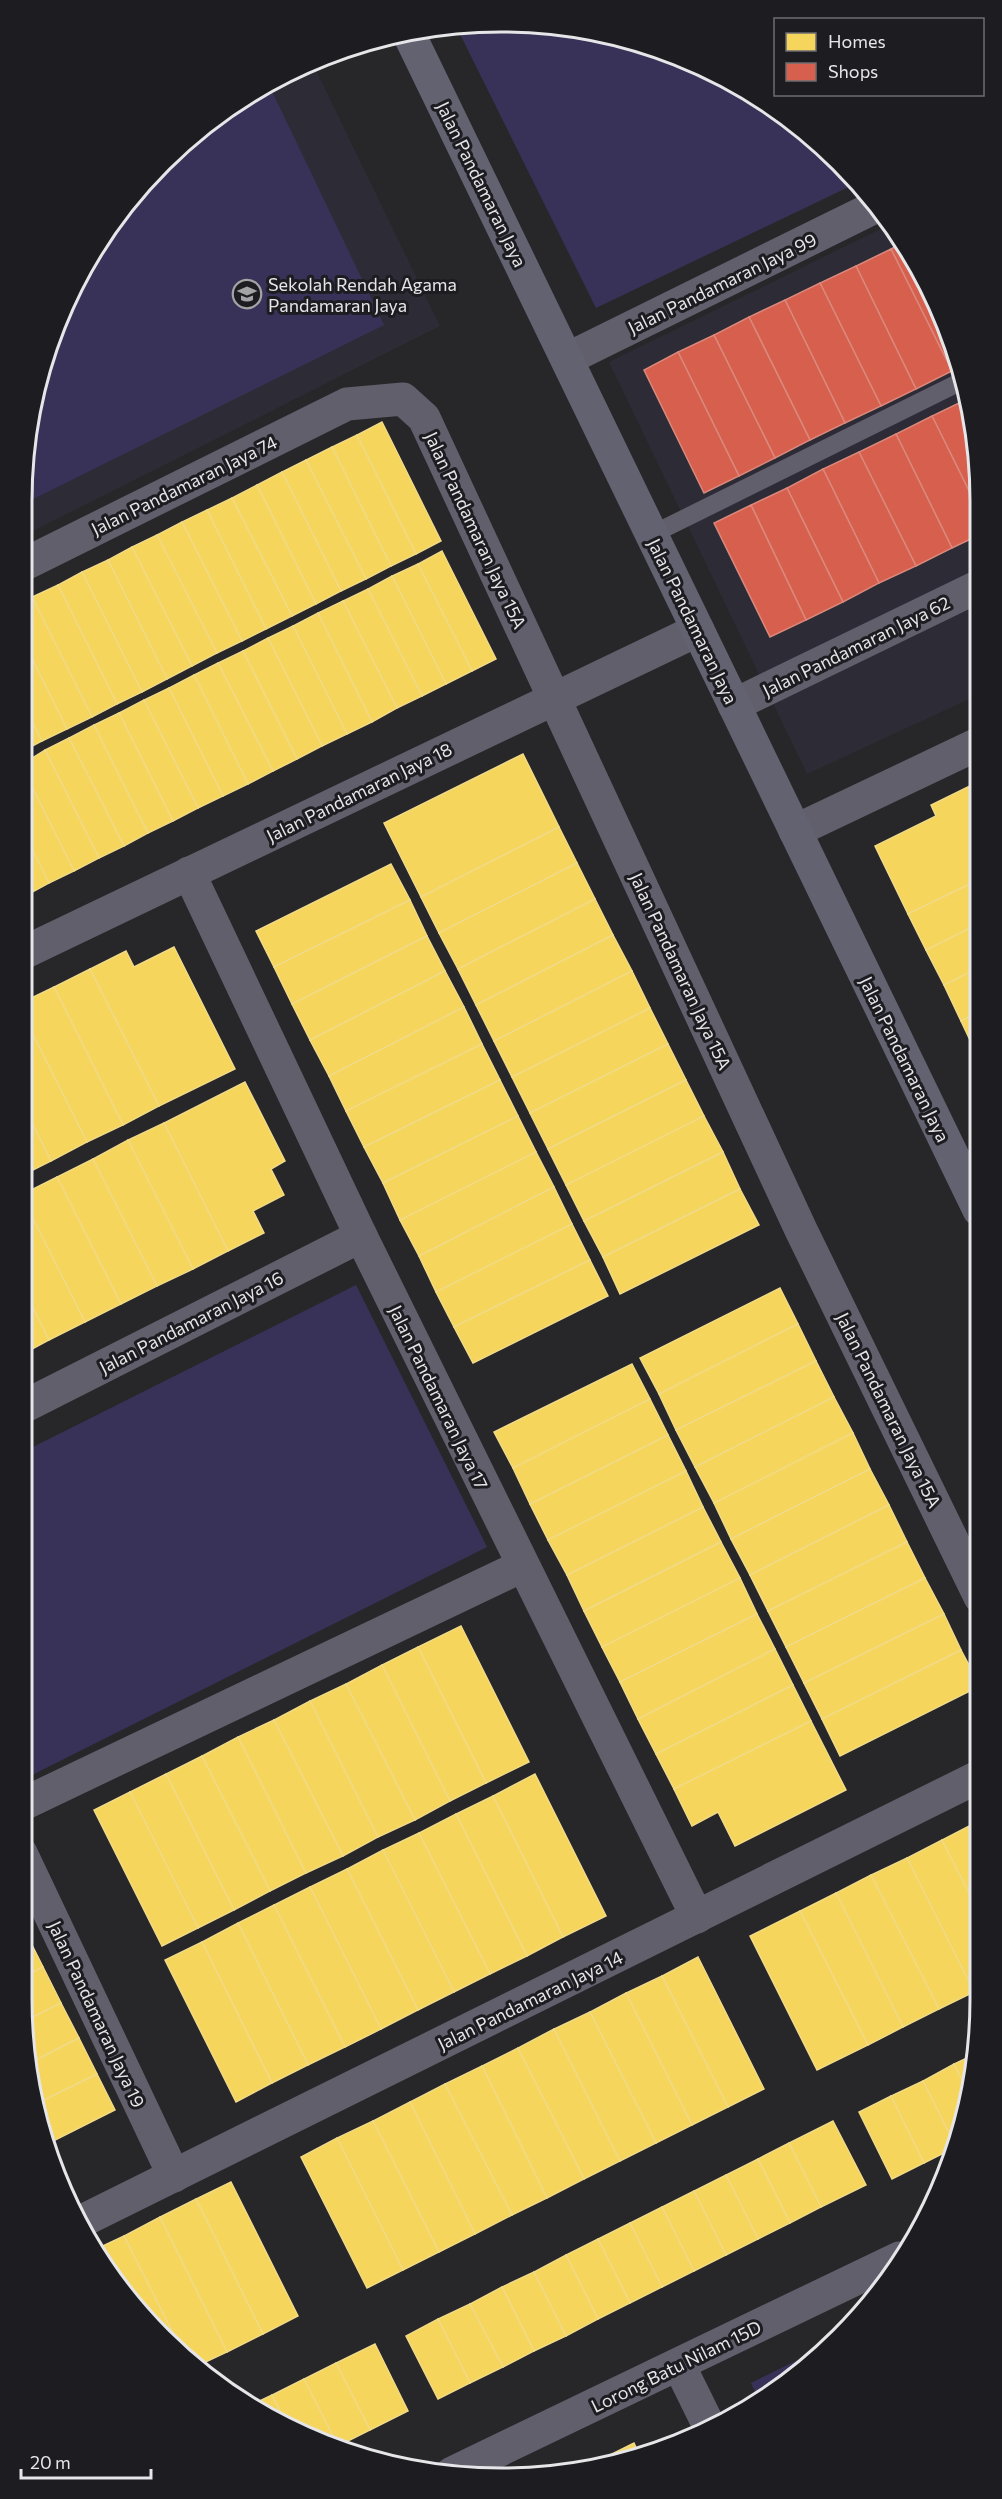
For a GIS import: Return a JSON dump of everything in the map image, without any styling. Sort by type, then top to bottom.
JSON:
[{"type":"main road","name":"Jalan Pandamaran Jaya","points":[[412,40],[970,1191]]},
{"type":"street","name":"Jalan Pandamaran Jaya 99","points":[[567,359],[869,210]]},
{"type":"street","name":"Jalan Pandamaran Jaya 15A","points":[[347,405],[403,399],[424,418],[801,1230],[970,1576]]},
{"type":"street","name":"Jalan Pandamaran Jaya 74","points":[[32,561],[347,405]]},
{"type":"street","name":"Jalan Pandamaran Jaya 62","points":[[734,705],[970,590]]},
{"type":"street","name":"Jalan Pandamaran Jaya 18","points":[[32,949],[698,630]]},
{"type":"street","points":[[795,831],[970,748]]},
{"type":"street","name":"Jalan Pandamaran Jaya 17","points":[[189,873],[361,1236],[697,1917]]},
{"type":"street","name":"Jalan Pandamaran Jaya 16","points":[[32,1402],[361,1236]]},
{"type":"street","points":[[32,1800],[522,1566]]},
{"type":"street","name":"Jalan Pandamaran Jaya 14","points":[[87,2219],[970,1781]]},
{"type":"street","name":"Jalan Pandamaran Jaya 19","points":[[32,1876],[174,2176]]},
{"type":"street","name":"Lorong Batu Nilam 15D","points":[[467,2466],[888,2263]]},
{"type":"street","points":[[679,2365],[706,2420]]},
{"type":"lane","points":[[651,535],[956,384]]},
{"type":"shaded area","points":[[501,32],[562,36],[623,47],[681,67],[736,94],[762,111],[811,148],[850,186],[596,308],[460,34]]},
{"type":"shaded area","name":"Sekolah Rendah Agama Pandamaran Jaya","points":[[316,69],[440,326],[32,531],[33,470],[47,379],[67,321],[94,266],[148,191],[191,148],[240,111],[293,80]]},
{"type":"shaded area","name":"Sekolah Rendah Agama Pandamaran Jaya","points":[[272,91],[384,325],[32,500],[36,440],[47,379],[67,321],[94,266],[129,215],[169,169],[215,129]]},
{"type":"shaded area","points":[[882,228],[908,266],[935,321],[955,379],[961,409],[969,470],[970,501],[970,699],[807,774],[609,362]]},
{"type":"shaded area","points":[[356,1285],[487,1547],[32,1775],[32,1447]]},
{"type":"shaded area","points":[[803,2357],[755,2392],[751,2383]]},
{"type":"building: Homes","points":[[382,422],[441,541],[416,554],[357,435]]},
{"type":"building: Homes","points":[[357,435],[416,554],[391,566],[332,447]]},
{"type":"building: Homes","points":[[332,447],[391,566],[366,579],[306,460]]},
{"type":"building: Homes","points":[[306,460],[366,579],[341,591],[282,472]]},
{"type":"building: Homes","points":[[282,472],[341,591],[316,604],[257,485]]},
{"type":"building: Homes","points":[[257,485],[316,604],[292,616],[232,498]]},
{"type":"building: Homes","points":[[232,498],[292,616],[266,629],[207,510]]},
{"type":"building: Homes","points":[[207,510],[266,629],[242,641],[182,522]]},
{"type":"building: Homes","points":[[182,522],[242,641],[217,653],[157,535]]},
{"type":"building: Homes","points":[[157,535],[217,653],[192,666],[132,547]]},
{"type":"building: Homes","points":[[132,547],[192,666],[167,679],[108,560]]},
{"type":"building: Homes","points":[[442,551],[496,659],[472,671],[418,564]]},
{"type":"building: Homes","points":[[108,560],[167,679],[142,692],[82,572]]},
{"type":"building: Homes","points":[[418,564],[472,671],[446,684],[392,576]]},
{"type":"building: Homes","points":[[82,572],[142,692],[117,704],[58,585]]},
{"type":"building: Homes","points":[[392,576],[446,684],[422,696],[368,589]]},
{"type":"building: Homes","points":[[58,585],[117,704],[92,717],[32,597]]},
{"type":"building: Homes","points":[[368,589],[422,696],[397,708],[343,601]]},
{"type":"building: Homes","points":[[32,597],[92,717],[67,729],[32,658]]},
{"type":"building: Homes","points":[[343,601],[397,708],[372,722],[318,613]]},
{"type":"building: Homes","points":[[318,613],[372,722],[347,734],[293,626]]},
{"type":"building: Homes","points":[[293,626],[347,734],[322,746],[268,638]]},
{"type":"building: Homes","points":[[268,638],[322,746],[297,759],[243,651]]},
{"type":"building: Homes","points":[[243,651],[297,759],[273,771],[218,663]]},
{"type":"building: Homes","points":[[32,658],[67,729],[42,741],[32,721]]},
{"type":"building: Homes","points":[[218,663],[273,771],[248,784],[194,675]]},
{"type":"building: Homes","points":[[194,675],[248,784],[223,796],[169,688]]},
{"type":"building: Homes","points":[[169,688],[223,796],[198,808],[144,700]]},
{"type":"building: Homes","points":[[144,700],[198,808],[173,821],[119,713]]},
{"type":"building: Homes","points":[[119,713],[173,821],[148,833],[94,725]]},
{"type":"building: Homes","points":[[32,721],[42,741],[32,746]]},
{"type":"building: Homes","points":[[94,725],[148,833],[124,846],[69,738]]},
{"type":"building: Homes","points":[[69,738],[124,846],[99,858],[45,750]]},
{"type":"building: Homes","points":[[45,750],[99,858],[74,871],[32,787],[32,758]]},
{"type":"building: Homes","points":[[523,754],[559,827],[421,897],[384,823]]},
{"type":"building: Homes","points":[[970,786],[970,884],[908,914],[875,846],[936,816],[931,805]]},
{"type":"building: Homes","points":[[32,787],[74,871],[49,883],[32,849]]},
{"type":"building: Homes","points":[[559,827],[577,863],[439,933],[421,897]]},
{"type":"building: Homes","points":[[32,849],[49,883],[32,892]]},
{"type":"building: Homes","points":[[577,863],[595,899],[458,969],[439,933]]},
{"type":"building: Homes","points":[[391,864],[410,900],[274,967],[256,931]]},
{"type":"building: Homes","points":[[970,884],[970,928],[926,950],[908,914]]},
{"type":"building: Homes","points":[[595,899],[613,935],[476,1005],[458,969]]},
{"type":"building: Homes","points":[[410,900],[427,936],[292,1004],[274,967]]},
{"type":"building: Homes","points":[[970,928],[970,972],[944,985],[926,950]]},
{"type":"building: Homes","points":[[613,935],[632,971],[494,1041],[476,1005]]},
{"type":"building: Homes","points":[[427,936],[445,971],[310,1040],[292,1004]]},
{"type":"building: Homes","points":[[174,947],[235,1069],[159,1106],[90,969],[126,951],[134,967]]},
{"type":"building: Homes","points":[[90,969],[159,1106],[123,1125],[54,987]]},
{"type":"building: Homes","points":[[445,971],[464,1007],[329,1076],[310,1040]]},
{"type":"building: Homes","points":[[632,971],[650,1008],[512,1077],[494,1041]]},
{"type":"building: Homes","points":[[970,972],[970,1016],[961,1021],[944,985]]},
{"type":"building: Homes","points":[[54,987],[123,1125],[87,1142],[32,1033],[32,998]]},
{"type":"building: Homes","points":[[464,1007],[482,1044],[346,1111],[329,1076]]},
{"type":"building: Homes","points":[[650,1008],[668,1044],[530,1113],[512,1077]]},
{"type":"building: Homes","points":[[970,1016],[970,1040],[961,1021]]},
{"type":"building: Homes","points":[[32,1033],[87,1142],[51,1161],[32,1123]]},
{"type":"building: Homes","points":[[482,1044],[500,1080],[364,1147],[346,1111]]},
{"type":"building: Homes","points":[[668,1044],[686,1080],[548,1149],[530,1113]]},
{"type":"building: Homes","points":[[500,1080],[518,1116],[383,1183],[364,1147]]},
{"type":"building: Homes","points":[[686,1080],[704,1116],[566,1185],[548,1149]]},
{"type":"building: Homes","points":[[245,1082],[285,1161],[271,1169],[284,1195],[253,1211],[264,1233],[228,1251],[164,1123]]},
{"type":"building: Homes","points":[[518,1116],[536,1152],[400,1220],[383,1183]]},
{"type":"building: Homes","points":[[704,1116],[723,1152],[584,1221],[566,1185]]},
{"type":"building: Homes","points":[[32,1123],[51,1161],[32,1170]]},
{"type":"building: Homes","points":[[164,1123],[228,1251],[193,1269],[128,1140]]},
{"type":"building: Homes","points":[[128,1140],[193,1269],[157,1286],[93,1159]]},
{"type":"building: Homes","points":[[536,1152],[554,1187],[419,1256],[400,1220]]},
{"type":"building: Homes","points":[[723,1152],[740,1189],[603,1257],[584,1221]]},
{"type":"building: Homes","points":[[93,1159],[157,1286],[121,1304],[57,1177]]},
{"type":"building: Homes","points":[[57,1177],[121,1304],[85,1322],[32,1217],[32,1190]]},
{"type":"building: Homes","points":[[554,1187],[572,1224],[436,1292],[419,1256]]},
{"type":"building: Homes","points":[[740,1189],[759,1225],[620,1294],[603,1257]]},
{"type":"building: Homes","points":[[32,1217],[85,1322],[49,1340],[32,1306]]},
{"type":"building: Homes","points":[[572,1224],[590,1260],[454,1327],[436,1292]]},
{"type":"building: Homes","points":[[590,1260],[608,1296],[473,1363],[454,1327]]},
{"type":"building: Homes","points":[[780,1288],[798,1324],[659,1394],[640,1358]]},
{"type":"building: Homes","points":[[32,1306],[49,1340],[32,1349]]},
{"type":"building: Homes","points":[[798,1324],[816,1361],[676,1430],[659,1394]]},
{"type":"building: Homes","points":[[816,1361],[834,1397],[695,1467],[676,1430]]},
{"type":"building: Homes","points":[[632,1364],[650,1399],[513,1468],[494,1432]]},
{"type":"building: Homes","points":[[834,1397],[853,1433],[714,1503],[695,1467]]},
{"type":"building: Homes","points":[[650,1399],[668,1435],[530,1504],[513,1468]]},
{"type":"building: Homes","points":[[853,1433],[870,1469],[731,1539],[714,1503]]},
{"type":"building: Homes","points":[[668,1435],[686,1471],[548,1540],[530,1504]]},
{"type":"building: Homes","points":[[870,1469],[889,1505],[750,1575],[731,1539]]},
{"type":"building: Homes","points":[[686,1471],[703,1507],[567,1575],[548,1540]]},
{"type":"building: Homes","points":[[889,1505],[907,1542],[768,1611],[750,1575]]},
{"type":"building: Homes","points":[[703,1507],[721,1542],[584,1611],[567,1575]]},
{"type":"building: Homes","points":[[721,1542],[740,1578],[602,1647],[584,1611]]},
{"type":"building: Homes","points":[[907,1542],[925,1578],[786,1647],[768,1611]]},
{"type":"building: Homes","points":[[740,1578],[757,1614],[620,1682],[602,1647]]},
{"type":"building: Homes","points":[[925,1578],[944,1614],[804,1683],[786,1647]]},
{"type":"building: Homes","points":[[757,1614],[775,1649],[638,1719],[620,1682]]},
{"type":"building: Homes","points":[[944,1614],[961,1650],[822,1719],[804,1683]]},
{"type":"building: Homes","points":[[461,1626],[529,1762],[486,1783],[418,1647]]},
{"type":"building: Homes","points":[[418,1647],[486,1783],[450,1801],[382,1665]]},
{"type":"building: Homes","points":[[775,1649],[793,1685],[656,1754],[638,1719]]},
{"type":"building: Homes","points":[[961,1650],[970,1667],[970,1691],[840,1756],[822,1719]]},
{"type":"building: Homes","points":[[382,1665],[450,1801],[415,1820],[346,1684]]},
{"type":"building: Homes","points":[[346,1684],[415,1820],[378,1837],[310,1701]]},
{"type":"building: Homes","points":[[793,1685],[811,1721],[674,1789],[656,1754]]},
{"type":"building: Homes","points":[[310,1701],[378,1837],[343,1856],[274,1720]]},
{"type":"building: Homes","points":[[274,1720],[343,1856],[306,1873],[238,1737]]},
{"type":"building: Homes","points":[[811,1721],[846,1790],[735,1846],[718,1812],[692,1826],[674,1789]]},
{"type":"building: Homes","points":[[238,1737],[306,1873],[270,1891],[202,1756]]},
{"type":"building: Homes","points":[[202,1756],[270,1891],[234,1910],[166,1774]]},
{"type":"building: Homes","points":[[166,1774],[234,1910],[198,1928],[130,1792]]},
{"type":"building: Homes","points":[[535,1774],[606,1916],[563,1937],[493,1796]]},
{"type":"building: Homes","points":[[130,1792],[198,1928],[162,1946],[94,1810]]},
{"type":"building: Homes","points":[[493,1796],[563,1937],[527,1956],[456,1814]]},
{"type":"building: Homes","points":[[456,1814],[527,1956],[490,1974],[419,1833]]},
{"type":"building: Homes","points":[[970,1826],[970,1895],[942,1840]]},
{"type":"building: Homes","points":[[419,1833],[490,1974],[454,1992],[383,1850]]},
{"type":"building: Homes","points":[[942,1840],[970,1895],[970,1984],[907,1858]]},
{"type":"building: Homes","points":[[383,1850],[454,1992],[418,2010],[347,1869]]},
{"type":"building: Homes","points":[[907,1858],[970,1984],[970,1994],[939,2009],[871,1875]]},
{"type":"building: Homes","points":[[347,1869],[418,2010],[381,2029],[310,1887]]},
{"type":"building: Homes","points":[[871,1875],[939,2009],[903,2027],[836,1893]]},
{"type":"building: Homes","points":[[310,1887],[381,2029],[345,2047],[274,1905]]},
{"type":"building: Homes","points":[[836,1893],[903,2027],[868,2045],[800,1911]]},
{"type":"building: Homes","points":[[274,1905],[345,2047],[308,2065],[238,1923]]},
{"type":"building: Homes","points":[[800,1911],[868,2045],[817,2070],[750,1936]]},
{"type":"building: Homes","points":[[238,1923],[308,2065],[272,2083],[202,1942]]},
{"type":"building: Homes","points":[[202,1942],[272,2083],[236,2102],[165,1960]]},
{"type":"building: Homes","points":[[32,1945],[43,1967],[32,1972]]},
{"type":"building: Homes","points":[[698,1957],[764,2089],[728,2107],[662,1976]]},
{"type":"building: Homes","points":[[43,1967],[61,2003],[33,2017],[32,1998],[32,1972]]},
{"type":"building: Homes","points":[[662,1976],[728,2107],[692,2125],[626,1993]]},
{"type":"building: Homes","points":[[626,1993],[692,2125],[656,2143],[590,2012]]},
{"type":"building: Homes","points":[[61,2003],[79,2038],[36,2060],[33,2017]]},
{"type":"building: Homes","points":[[590,2012],[656,2143],[620,2161],[554,2029]]},
{"type":"building: Homes","points":[[554,2029],[620,2161],[584,2179],[518,2048]]},
{"type":"building: Homes","points":[[79,2038],[97,2074],[43,2100],[36,2060]]},
{"type":"building: Homes","points":[[518,2048],[584,2179],[547,2198],[482,2066]]},
{"type":"building: Homes","points":[[966,2058],[962,2081],[954,2064]]},
{"type":"building: Homes","points":[[954,2064],[962,2081],[950,2135],[923,2081]]},
{"type":"building: Homes","points":[[482,2066],[547,2198],[512,2215],[445,2084]]},
{"type":"building: Homes","points":[[97,2074],[115,2110],[53,2141],[43,2100]]},
{"type":"building: Homes","points":[[923,2081],[950,2135],[945,2153],[924,2163],[891,2096]]},
{"type":"building: Homes","points":[[445,2084],[512,2215],[475,2234],[410,2102]]},
{"type":"building: Homes","points":[[891,2096],[924,2163],[892,2179],[859,2112]]},
{"type":"building: Homes","points":[[410,2102],[475,2234],[439,2252],[373,2121]]},
{"type":"building: Homes","points":[[373,2121],[439,2252],[403,2270],[337,2138]]},
{"type":"building: Homes","points":[[833,2121],[866,2185],[821,2207],[789,2143]]},
{"type":"building: Homes","points":[[337,2138],[403,2270],[367,2288],[301,2157]]},
{"type":"building: Homes","points":[[789,2143],[821,2207],[790,2223],[758,2159]]},
{"type":"building: Homes","points":[[758,2159],[790,2223],[758,2239],[726,2175]]},
{"type":"building: Homes","points":[[726,2175],[758,2239],[726,2255],[694,2191]]},
{"type":"building: Homes","points":[[231,2182],[298,2316],[263,2334],[196,2199]]},
{"type":"building: Homes","points":[[694,2191],[726,2255],[694,2271],[662,2207]]},
{"type":"building: Homes","points":[[196,2199],[263,2334],[227,2352],[160,2217]]},
{"type":"building: Homes","points":[[662,2207],[694,2271],[662,2287],[630,2223]]},
{"type":"building: Homes","points":[[160,2217],[227,2352],[205,2362],[174,2334],[124,2236]]},
{"type":"building: Homes","points":[[630,2223],[662,2287],[630,2303],[598,2239]]},
{"type":"building: Homes","points":[[124,2236],[174,2334],[148,2308],[103,2246]]},
{"type":"building: Homes","points":[[598,2239],[630,2303],[598,2319],[566,2255]]},
{"type":"building: Homes","points":[[566,2255],[598,2319],[566,2336],[534,2272]]},
{"type":"building: Homes","points":[[534,2272],[566,2336],[534,2351],[502,2287]]},
{"type":"building: Homes","points":[[502,2287],[534,2351],[503,2367],[470,2304]]},
{"type":"building: Homes","points":[[470,2304],[503,2367],[470,2383],[438,2319]]},
{"type":"building: Homes","points":[[438,2319],[470,2383],[438,2399],[406,2336]]},
{"type":"building: Homes","points":[[375,2344],[408,2411],[370,2430],[336,2363]]},
{"type":"building: Homes","points":[[336,2363],[370,2430],[347,2442],[333,2437],[304,2379]]},
{"type":"building: Homes","points":[[304,2379],[333,2437],[281,2413],[272,2395]]},
{"type":"building: Homes","points":[[272,2395],[281,2413],[266,2405],[260,2401]]},
{"type":"building: Homes","points":[[634,2443],[636,2448],[623,2452],[611,2454]]},
{"type":"building: Shops","points":[[895,246],[922,293],[935,321],[952,371],[952,371],[891,249]]},
{"type":"building: Shops","points":[[891,249],[952,371],[916,389],[856,266]]},
{"type":"building: Shops","points":[[856,266],[916,389],[881,406],[820,283]]},
{"type":"building: Shops","points":[[820,283],[881,406],[845,423],[785,300]]},
{"type":"building: Shops","points":[[785,300],[845,423],[810,440],[749,317]]},
{"type":"building: Shops","points":[[749,317],[810,440],[775,458],[714,335]]},
{"type":"building: Shops","points":[[714,335],[775,458],[739,476],[678,352]]},
{"type":"building: Shops","points":[[678,352],[739,476],[704,493],[644,370]]},
{"type":"building: Shops","points":[[960,403],[966,440],[970,492],[932,416]]},
{"type":"building: Shops","points":[[932,416],[970,492],[970,539],[952,548],[896,434]]},
{"type":"building: Shops","points":[[896,434],[952,548],[916,566],[859,452]]},
{"type":"building: Shops","points":[[859,452],[916,566],[879,583],[823,469]]},
{"type":"building: Shops","points":[[823,469],[879,583],[843,602],[787,488]]},
{"type":"building: Shops","points":[[787,488],[843,602],[806,620],[751,505]]},
{"type":"building: Shops","points":[[751,505],[806,620],[770,637],[714,523]]},
{"type":"place","name":"Sekolah Rendah Agama Pandamaran Jaya","points":[[247,294]]}]
